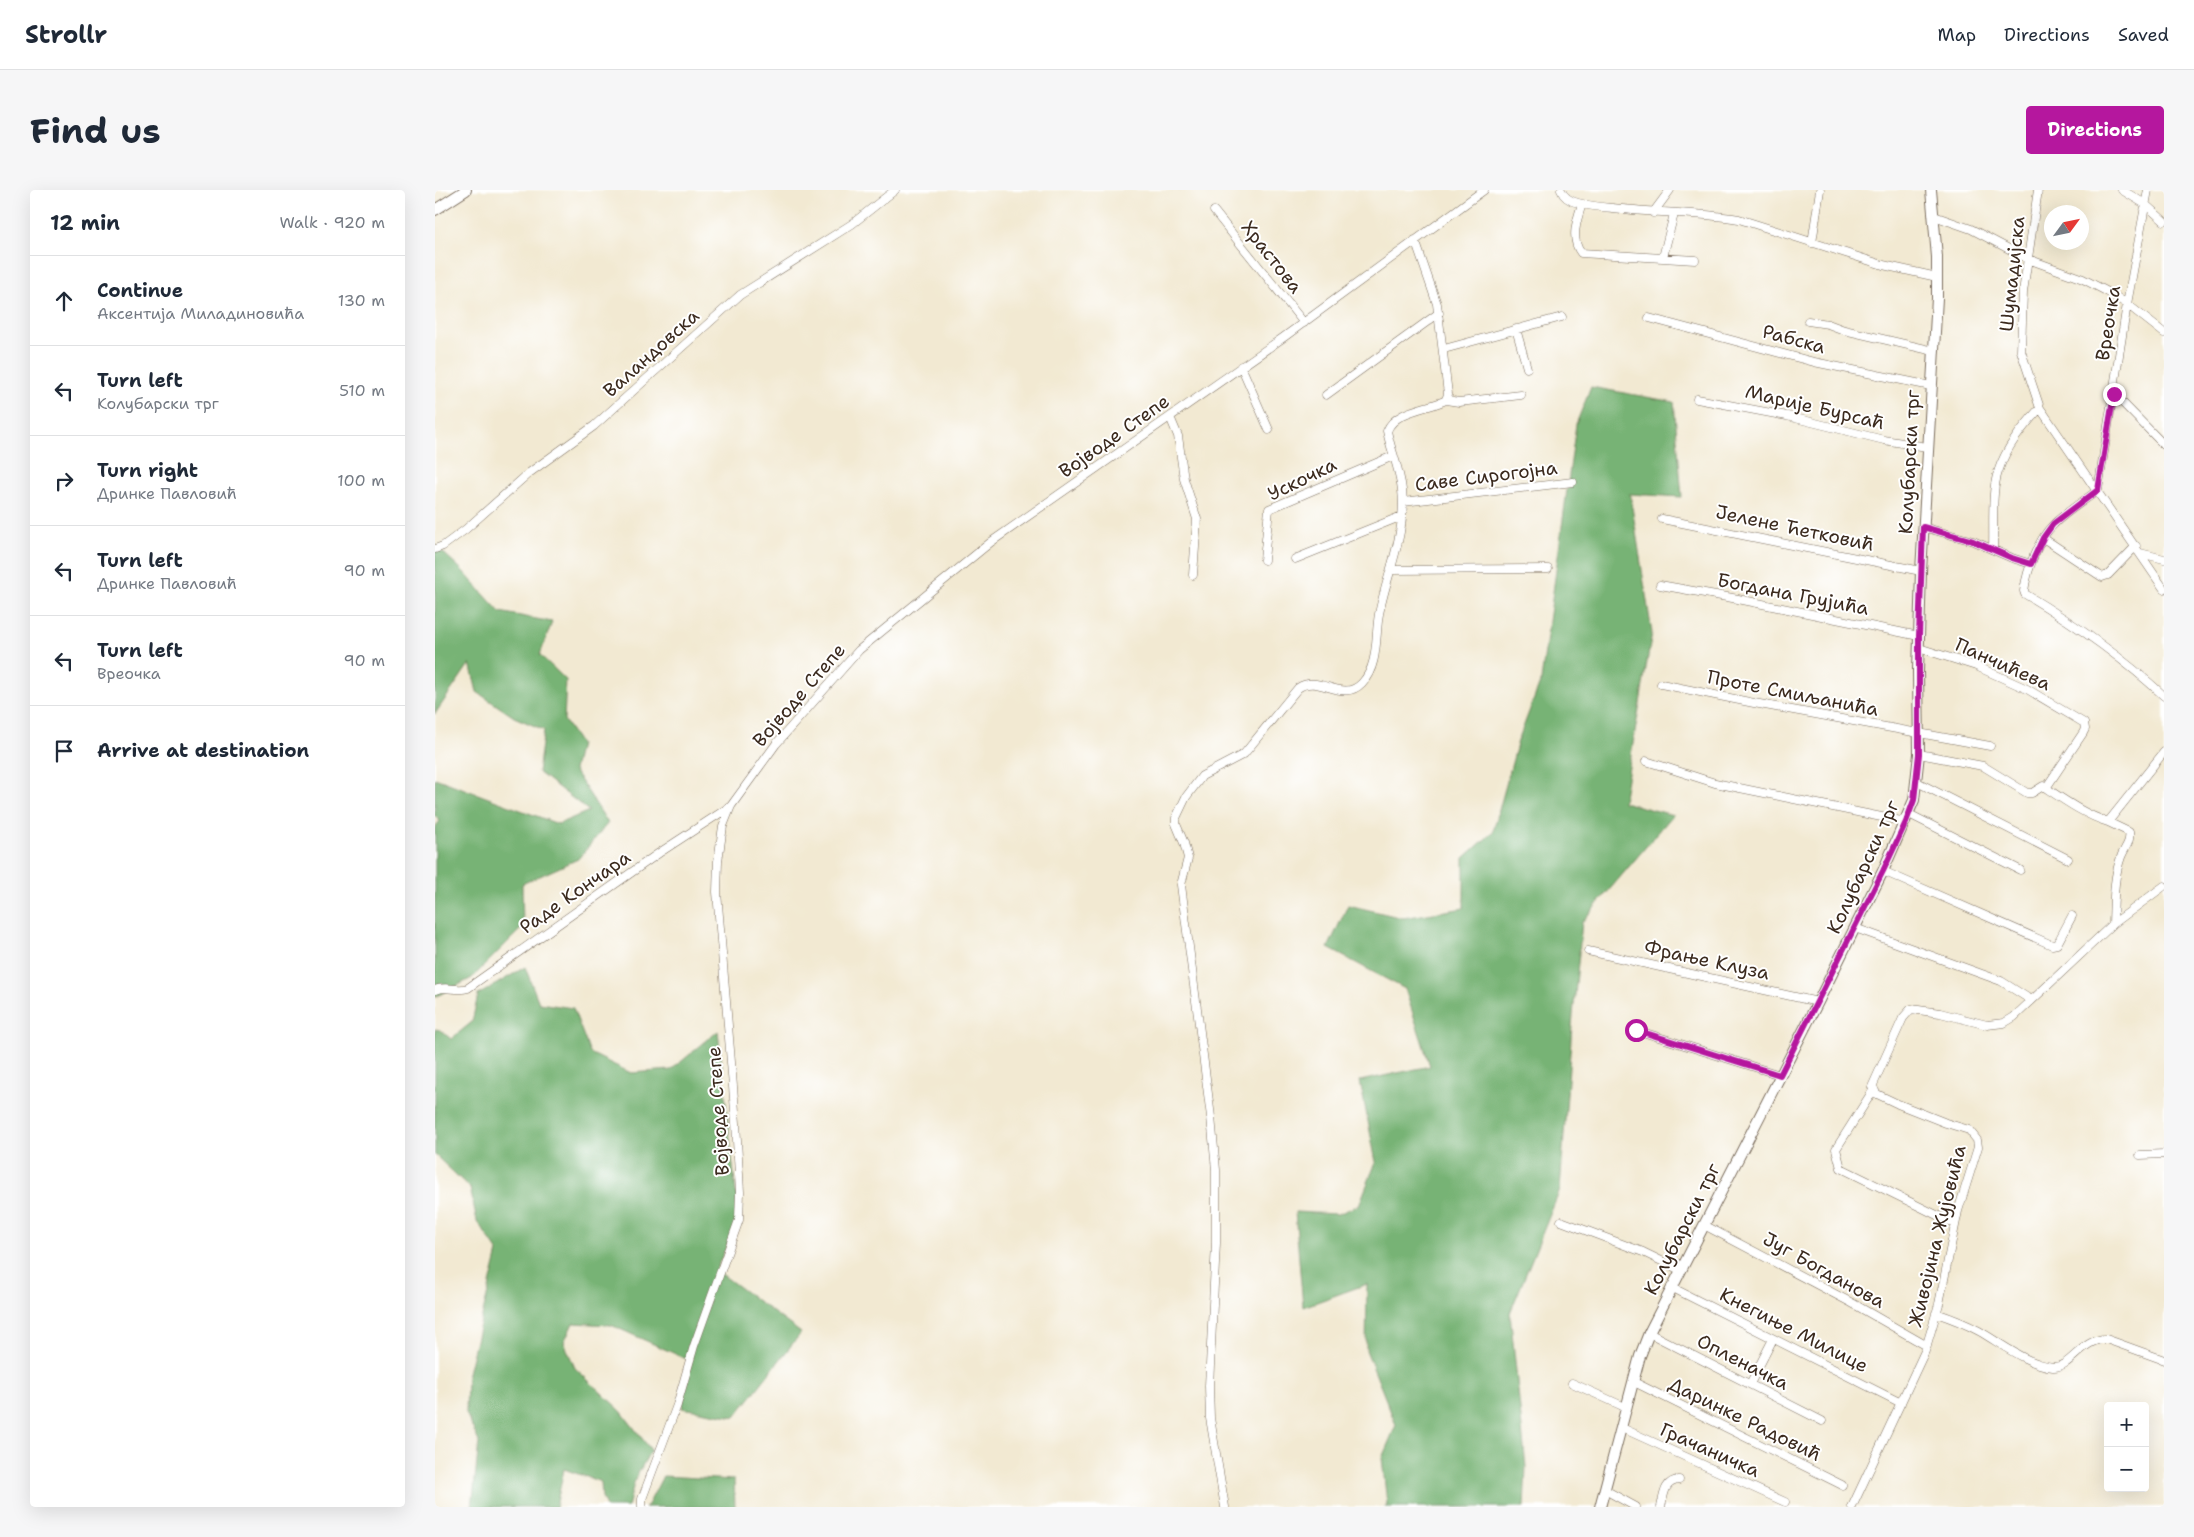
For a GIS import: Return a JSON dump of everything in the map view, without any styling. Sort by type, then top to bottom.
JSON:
[{"type":"street","points":[[435,210],[466,190]]},
{"type":"street","name":"Валандовска","points":[[435,549],[452,540],[529,473],[594,426],[740,295],[852,224],[895,190]]},
{"type":"street","name":"Војводе Степе","points":[[642,1507],[642,1499],[677,1406],[708,1305],[739,1220],[740,1192],[736,1123],[717,892],[719,852],[723,826],[731,806],[776,744],[859,650],[991,542],[1170,418],[1484,190]]},
{"type":"street","points":[[1561,190],[1568,199],[1582,204],[1653,213],[1723,216],[1739,219],[1883,265],[1937,277]]},
{"type":"street","points":[[1653,213],[1670,190]]},
{"type":"street","points":[[1811,243],[1819,190]]},
{"type":"street","name":"Колубарски трг","points":[[1600,1507],[1649,1333],[1818,1002],[1908,818],[1917,782],[1919,754],[1921,571],[1937,277],[1931,190]]},
{"type":"street","name":"Шумадијска","points":[[2038,190],[2022,306],[2021,351],[2040,408],[2098,490],[2164,590]]},
{"type":"street","points":[[2122,190],[2145,204],[2164,221]]},
{"type":"street","name":"Вреочка","points":[[2098,490],[2127,304],[2148,190]]},
{"type":"street","points":[[1582,204],[1576,222],[1576,240],[1581,253],[1695,260]]},
{"type":"street","name":"Храстова","points":[[1214,211],[1303,323]]},
{"type":"street","points":[[1663,257],[1674,214]]},
{"type":"street","points":[[1934,216],[1971,229],[2028,259],[2083,279],[2127,304],[2164,332]]},
{"type":"street","points":[[1415,240],[1439,313],[1448,390],[1446,400]]},
{"type":"street","points":[[1326,395],[1439,313]]},
{"type":"street","points":[[1444,349],[1562,317]]},
{"type":"street","name":"Рабска","points":[[1649,318],[1813,362],[1931,386]]},
{"type":"street","points":[[1808,321],[1828,324],[1844,330],[1934,351]]},
{"type":"street","points":[[1516,330],[1527,368]]},
{"type":"street","points":[[1241,366],[1269,430]]},
{"type":"street","points":[[2114,394],[2164,445]]},
{"type":"street","points":[[1225,1507],[1210,1418],[1209,1386],[1216,1242],[1216,1170],[1181,885],[1188,858],[1176,824],[1176,818],[1186,798],[1202,776],[1244,754],[1304,683],[1311,682],[1342,692],[1349,691],[1362,683],[1371,667],[1377,642],[1379,614],[1391,570],[1402,516],[1403,502],[1400,477],[1387,431],[1389,426],[1403,416],[1446,400],[1459,402],[1521,395]]},
{"type":"street","name":"Марије Бурсаћ","points":[[1697,399],[1787,416],[1884,440],[1927,447]]},
{"type":"street","points":[[1993,549],[1997,473],[2008,449],[2040,408]]},
{"type":"street","points":[[1170,418],[1178,436],[1184,479],[1197,518],[1193,575]]},
{"type":"street","name":"Ускочка","points":[[1264,560],[1269,509],[1393,456]]},
{"type":"street","name":"Саве Сирогојна","points":[[1403,502],[1573,482]]},
{"type":"street","points":[[2098,490],[2053,524],[2043,538],[2031,564],[2025,594],[2066,618],[2125,661],[2164,696]]},
{"type":"street","points":[[1295,559],[1402,516]]},
{"type":"street","name":"Јелене Ћетковић","points":[[1662,519],[1921,571]]},
{"type":"street","points":[[1923,527],[1973,541],[2031,564]]},
{"type":"street","points":[[2043,538],[2102,577],[2108,575],[2138,550],[2164,559]]},
{"type":"street","points":[[1391,570],[1548,569]]},
{"type":"street","name":"Богдана Грујића","points":[[1660,585],[1739,598],[1919,636]]},
{"type":"street","name":"Панчићева","points":[[1919,648],[1976,666],[2027,688],[2084,723],[2083,733],[2046,788]]},
{"type":"street","name":"Проте Смиљанића","points":[[1661,684],[1990,746]]},
{"type":"street","points":[[2109,822],[2164,752]]},
{"type":"street","points":[[1919,754],[1983,766],[2027,793],[2031,793],[2043,786],[2082,811],[2129,832],[2130,837],[2121,855],[2114,885],[2113,924]]},
{"type":"street","points":[[1646,761],[1715,783],[1908,818],[2020,870]]},
{"type":"street","points":[[1917,782],[2068,859]]},
{"type":"street","name":"Раде Кончара","points":[[435,990],[449,988],[460,991],[468,988],[659,853],[731,806]]},
{"type":"street","points":[[1883,871],[2052,946],[2057,944],[2072,916]]},
{"type":"street","points":[[1955,1224],[1841,1168],[1836,1149],[1874,1090],[1873,1083],[1907,1012],[1911,1010],[1941,1014],[1987,1025],[2003,1023],[2014,1016],[2113,924],[2164,886]]},
{"type":"street","points":[[1855,928],[2001,981],[2031,1000]]},
{"type":"street","name":"Фрање Клуза","points":[[1588,951],[1818,1002]]},
{"type":"street","points":[[1636,1030],[1780,1075]]},
{"type":"street","name":"Живојина Жујовића","points":[[1852,1507],[1927,1346],[1955,1224],[1978,1147],[1977,1140],[1969,1130],[1945,1123],[1897,1104],[1877,1094],[1874,1090]]},
{"type":"street","points":[[2140,1155],[2164,1154]]},
{"type":"street","points":[[1561,1221],[1643,1252],[1680,1270]]},
{"type":"street","name":"Југ Богданова","points":[[1704,1225],[1844,1299],[1927,1346]]},
{"type":"street","name":"Кнегиње Милице","points":[[1671,1287],[1901,1403]]},
{"type":"street","points":[[1936,1313],[1978,1330],[2029,1360],[2054,1367],[2065,1363],[2089,1343],[2098,1339],[2106,1339],[2164,1360]]},
{"type":"street","name":"Опленачка","points":[[1649,1333],[1822,1421]]},
{"type":"street","points":[[1750,1384],[1773,1339]]},
{"type":"street","name":"Даринке Радовић","points":[[1634,1382],[1842,1485]]},
{"type":"street","points":[[1572,1383],[1627,1408]]},
{"type":"street","name":"Грачаничка","points":[[1622,1428],[1785,1502]]},
{"type":"street","points":[[1661,1507],[1668,1485],[1679,1480]]},
{"type":"street","points":[[1605,1490],[1636,1507]]},
{"type":"green space","points":[[1591,387],[1674,402],[1682,497],[1630,494],[1652,633],[1623,802],[1673,815],[1582,922],[1560,1190],[1510,1313],[1526,1467],[1524,1507],[1384,1507],[1387,1504],[1382,1458],[1396,1425],[1366,1350],[1367,1284],[1303,1307],[1295,1212],[1338,1214],[1359,1205],[1376,1162],[1360,1081],[1430,1066],[1405,989],[1328,948],[1348,905],[1403,918],[1464,908],[1464,858],[1493,832],[1518,741],[1541,680],[1576,424]]},
{"type":"green space","points":[[435,545],[460,568],[500,612],[552,622],[540,655],[566,680],[564,720],[580,744],[574,770],[608,823],[578,859],[522,884],[523,927],[472,978],[435,997],[435,827],[440,821],[435,816],[435,778],[558,824],[589,811],[538,772],[544,730],[514,717],[477,692],[470,663],[435,714]]},
{"type":"green space","points":[[525,967],[539,1003],[573,1008],[590,1053],[631,1073],[671,1070],[718,1031],[739,1219],[716,1270],[801,1333],[735,1417],[682,1408],[691,1361],[611,1325],[573,1323],[564,1342],[575,1368],[621,1411],[651,1450],[635,1479],[628,1507],[606,1507],[602,1498],[601,1482],[564,1469],[556,1507],[472,1507],[479,1442],[466,1413],[467,1377],[498,1252],[477,1221],[470,1188],[435,1155],[435,1029],[440,1030],[451,1039],[472,1022],[478,995]]},
{"type":"green space","points":[[663,1476],[734,1480],[735,1507],[645,1507],[648,1505]]},
{"type":"route","points":[[1636,1030],[1780,1075],[1883,871],[1914,800],[1919,754],[1918,671],[1923,527],[1973,541],[2031,564],[2043,538],[2053,524],[2098,490],[2114,394]]}]
